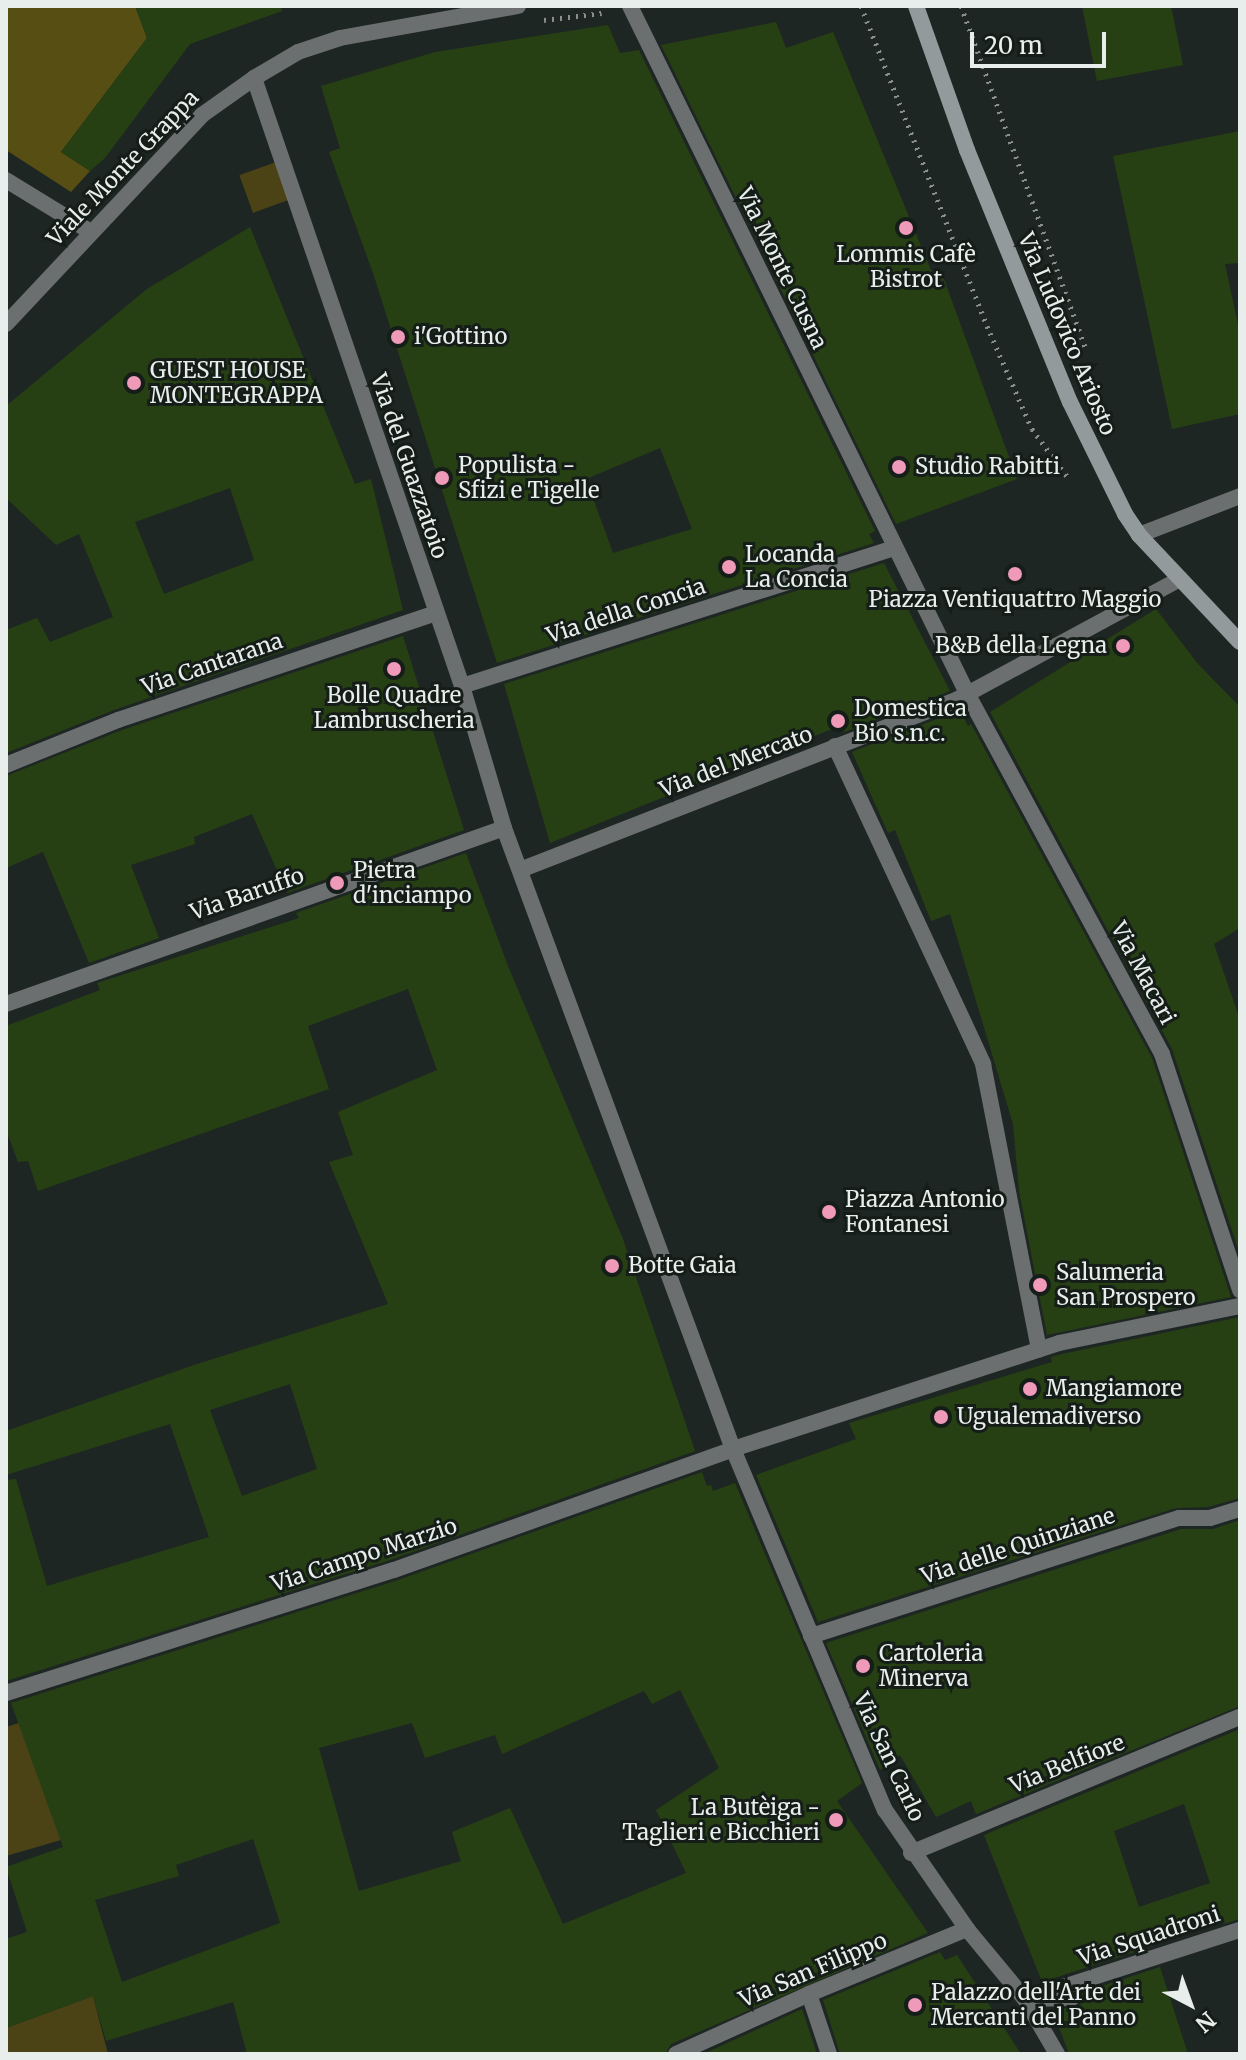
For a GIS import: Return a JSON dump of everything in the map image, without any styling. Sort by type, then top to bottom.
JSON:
[{"type":"street","name":"Viale Monte Grappa","points":[[6,324],[202,115],[254,78],[298,52],[340,38],[518,6]]},
{"type":"street","name":"Via Monte Cusna","points":[[630,6],[968,695]]},
{"type":"street","name":"Via Ludovico Ariosto","points":[[916,6],[967,150],[1070,402],[1125,514],[1139,535],[1240,642]]},
{"type":"street","name":"Via del Guazzatoio","points":[[254,78],[462,686],[504,828],[520,870]]},
{"type":"street","points":[[6,180],[91,232]]},
{"type":"street","points":[[1139,535],[1240,496]]},
{"type":"street","name":"Via della Concia","points":[[462,686],[895,548]]},
{"type":"street","points":[[968,695],[1180,579]]},
{"type":"street","name":"Via Cantarana","points":[[6,765],[118,720],[436,613]]},
{"type":"street","name":"Via del Mercato","points":[[520,870],[968,695]]},
{"type":"street","name":"Via Macari","points":[[968,695],[1162,1054],[1240,1290]]},
{"type":"street","points":[[835,746],[983,1064],[1039,1350]]},
{"type":"street","name":"Via Baruffo","points":[[6,1004],[504,828]]},
{"type":"street","points":[[520,870],[733,1449]]},
{"type":"street","name":"Via Campo Marzio","points":[[6,1693],[394,1570],[733,1449],[1039,1350],[1240,1306]]},
{"type":"street","name":"Via San Carlo","points":[[733,1449],[876,1792],[911,1853],[967,1929],[1025,1999],[1057,2054]]},
{"type":"street","name":"Via delle Quinziane","points":[[811,1636],[1179,1518],[1210,1518],[1240,1509]]},
{"type":"street","name":"Via Belfiore","points":[[911,1853],[1240,1717]]},
{"type":"street","name":"Via San Filippo","points":[[676,2054],[809,1994],[967,1929]]},
{"type":"street","name":"Via Squadroni","points":[[1025,1999],[1240,1930]]},
{"type":"street","points":[[809,1994],[829,2054]]},
{"type":"street","points":[[1025,1999],[1072,1998]]},
{"type":"path","points":[[861,6],[990,333],[1032,429],[1077,489]]},
{"type":"path","points":[[961,6],[1090,359]]},
{"type":"shaded area","points":[[6,6],[135,6],[147,38],[61,152],[90,171],[71,192],[6,150]]},
{"type":"shaded area","points":[[276,162],[290,200],[253,213],[239,175]]},
{"type":"shaded area","points":[[19,1723],[61,1840],[6,1856],[6,1727]]},
{"type":"shaded area","points":[[93,1996],[108,2054],[6,2054],[6,2028]]},
{"type":"building","points":[[135,6],[281,6],[282,11],[190,44],[105,158],[90,171],[61,152],[147,38]]},
{"type":"building","points":[[1082,6],[1171,6],[1183,65],[1097,81]]},
{"type":"building","points":[[776,22],[786,48],[833,32],[933,275],[941,271],[1017,479],[896,524],[661,45]]},
{"type":"building","points":[[608,25],[620,53],[639,50],[875,531],[869,534],[874,543],[497,663],[373,273],[329,152],[340,148],[321,86],[435,52]],"holes":[[[660,448],[692,529],[613,553],[586,479]]]},
{"type":"building","points":[[1240,131],[1240,263],[1225,264],[1240,334],[1240,414],[1172,429],[1113,156]]},
{"type":"building","points":[[250,227],[355,484],[371,479],[403,610],[114,710],[6,753],[6,630],[37,618],[50,642],[113,617],[79,534],[56,545],[6,498],[6,406],[147,289]],"holes":[[[230,488],[254,560],[164,594],[135,522]]]},
{"type":"building","points":[[884,563],[950,691],[844,732],[842,725],[550,843],[504,684]]},
{"type":"building","points":[[1156,609],[1198,664],[1240,707],[1240,928],[1214,944],[1240,1020],[1240,1255],[1172,1049],[990,712]]},
{"type":"building","points":[[403,636],[464,830],[287,893],[252,814],[194,837],[195,844],[131,865],[159,938],[89,963],[43,852],[6,868],[6,776],[122,730]]},
{"type":"building","points":[[960,710],[968,726],[971,724],[1152,1058],[1231,1297],[1047,1335],[1019,1191],[1013,1124],[950,914],[931,921],[895,830],[888,833],[852,752]]},
{"type":"building","points":[[466,853],[508,966],[623,1239],[695,1451],[390,1560],[6,1681],[6,1480],[16,1479],[47,1586],[209,1537],[170,1424],[6,1475],[6,1431],[194,1365],[388,1304],[329,1162],[353,1155],[338,1112],[437,1070],[408,989],[308,1026],[329,1089],[38,1191],[28,1161],[18,1162],[6,1130],[6,1026],[100,990],[97,983],[299,918],[296,913]],"holes":[[[290,1384],[317,1469],[242,1496],[210,1410]]]},
{"type":"building","points":[[1240,1317],[1240,1498],[1208,1507],[1176,1508],[818,1622],[756,1475],[856,1439],[849,1423],[1052,1362],[1051,1357]]},
{"type":"building","points":[[702,1472],[707,1486],[711,1485],[713,1491],[735,1483],[862,1783],[837,1801],[928,1933],[671,2044],[665,2054],[247,2054],[233,2002],[106,2041],[93,1996],[6,2028],[6,1939],[27,1932],[6,1867],[63,1847],[11,1703],[398,1580]],"holes":[[[680,1690],[719,1768],[656,1810],[686,1873],[563,1924],[510,1808],[452,1832],[461,1861],[359,1891],[319,1748],[412,1723],[425,1758],[495,1735],[502,1754],[644,1691],[652,1704]],[[253,1839],[280,1923],[122,1982],[95,1900],[179,1876],[176,1865]]]},
{"type":"building","points":[[1240,1520],[1240,1706],[976,1814],[971,1801],[936,1817],[900,1755],[880,1770],[826,1643],[1181,1529],[1213,1529]]},
{"type":"building","points":[[1240,1729],[1240,1919],[1223,1924],[1221,1917],[1151,1940],[1153,1946],[1042,1982],[984,1835]],"holes":[[[1184,1804],[1210,1883],[1139,1907],[1114,1831]]]},
{"type":"building","name":"Palazzo dell'Arte dei Mercanti del Panno","points":[[940,1952],[945,1960],[957,1955],[1021,2054],[840,2054],[823,2000]]},
{"type":"building","points":[[1160,1967],[1188,2054],[1069,2054],[1052,2009],[1077,2008],[1082,2003],[1081,1993]]},
{"type":"building","points":[[802,2009],[817,2054],[703,2054]]},
{"type":"place","name":"Lommis Cafè Bistrot","points":[[906,228]]},
{"type":"place","name":"i'Gottino","points":[[398,337]]},
{"type":"place","name":"GUEST HOUSE MONTEGRAPPA","points":[[134,383]]},
{"type":"place","name":"Studio Rabitti","points":[[899,467]]},
{"type":"place","name":"Populista - Sfizi e Tigelle","points":[[442,478]]},
{"type":"place","name":"Locanda La Concia","points":[[729,567]]},
{"type":"place","name":"Piazza Ventiquattro Maggio","points":[[1015,574]]},
{"type":"place","name":"B&B della Legna","points":[[1123,646]]},
{"type":"place","name":"Bolle Quadre Lambruscheria","points":[[394,669]]},
{"type":"place","name":"Domestica Bio s.n.c.","points":[[838,721]]},
{"type":"place","name":"Pietra d'inciampo","points":[[337,883]]},
{"type":"place","name":"Piazza Antonio Fontanesi","points":[[829,1212]]},
{"type":"place","name":"Botte Gaia","points":[[612,1266]]},
{"type":"place","name":"Salumeria San Prospero","points":[[1040,1285]]},
{"type":"place","name":"Mangiamore","points":[[1030,1389]]},
{"type":"place","name":"Ugualemadiverso","points":[[941,1417]]},
{"type":"place","name":"Cartoleria Minerva","points":[[863,1666]]},
{"type":"place","name":"La Butèiga - Taglieri e Bicchieri","points":[[836,1820]]},
{"type":"place","name":"Palazzo dell'Arte dei Mercanti del Panno","points":[[915,2005]]}]
